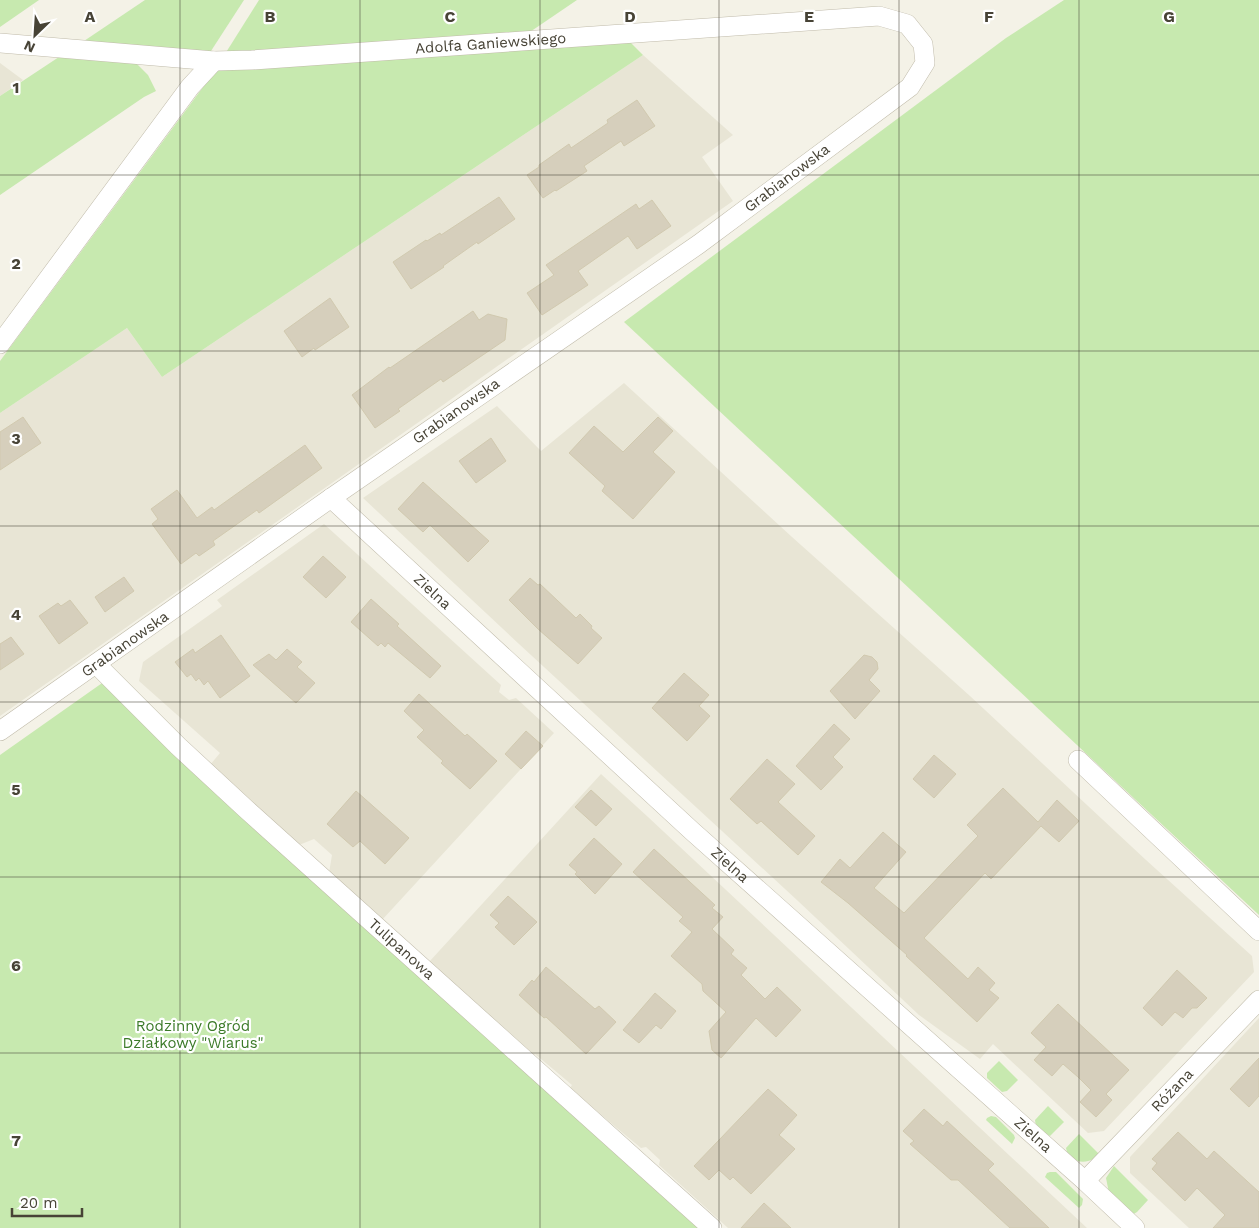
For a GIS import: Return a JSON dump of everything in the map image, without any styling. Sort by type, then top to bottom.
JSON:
[{"type":"street","name":"Adolfa Ganiewskiego","points":[[0,44],[214,61],[262,60],[879,16],[907,24],[923,44],[925,63],[910,87]]},
{"type":"street","points":[[0,344],[190,87],[214,61]]},
{"type":"street","name":"Grabianowska","points":[[0,732],[330,498],[699,244],[910,87]]},
{"type":"street","name":"Zielna","points":[[330,498],[692,831],[1086,1181],[1135,1228]]},
{"type":"street","name":"Tulipanowa","points":[[96,664],[178,746],[246,809],[712,1228]]},
{"type":"street","points":[[1078,760],[1259,931]]},
{"type":"street","name":"Różana","points":[[1086,1181],[1259,1000]]},
{"type":"shaded area","points":[[643,55],[733,135],[702,157],[733,201],[0,716],[0,413],[127,328],[162,377]]},
{"type":"shaded area","points":[[0,63],[23,80],[0,96]]},
{"type":"shaded area","points":[[624,383],[792,537],[970,696],[1252,956],[1254,972],[1104,1131],[1088,1133],[993,1044],[980,1059],[919,1015],[363,498],[497,406],[541,451]]},
{"type":"shaded area","points":[[324,524],[501,685],[499,692],[509,700],[516,698],[554,733],[382,920],[329,873],[332,855],[314,839],[299,845],[210,765],[220,753],[139,681],[143,662],[222,606],[217,600]]},
{"type":"shaded area","points":[[601,774],[1087,1228],[728,1228],[659,1165],[660,1160],[646,1147],[641,1148],[618,1129],[570,1088],[572,1085],[534,1055],[429,962]]},
{"type":"shaded area","points":[[1259,1018],[1259,1228],[1189,1228],[1130,1173],[1130,1157]]},
{"type":"green space","points":[[0,0],[39,0],[0,27]]},
{"type":"green space","points":[[145,0],[244,0],[211,51],[150,50],[81,43]]},
{"type":"green space","points":[[259,0],[577,0],[524,36],[225,54]]},
{"type":"green space","points":[[1064,0],[1259,0],[1259,915],[624,322],[1006,38]]},
{"type":"green space","points":[[625,37],[643,55],[162,377],[127,328],[0,413],[0,361],[215,71]]},
{"type":"green space","points":[[62,55],[134,61],[148,75],[156,91],[144,97],[0,195],[0,96]]},
{"type":"green space","name":"Rodzinny Ogród Działkowy \"Wiarus\"","points":[[105,681],[282,854],[699,1228],[0,1228],[0,755]]},
{"type":"green space","points":[[999,1061],[1018,1080],[1007,1091],[1002,1092],[987,1078],[987,1073]]},
{"type":"green space","points":[[1048,1106],[1064,1122],[1050,1136],[1038,1128],[1035,1123],[1035,1120]]},
{"type":"green space","points":[[991,1116],[996,1117],[1014,1135],[1015,1138],[1012,1144],[986,1120]]},
{"type":"green space","points":[[1079,1134],[1099,1154],[1094,1159],[1085,1162],[1076,1161],[1067,1152],[1066,1148]]},
{"type":"green space","points":[[1114,1166],[1148,1200],[1132,1215],[1109,1193],[1106,1178]]},
{"type":"green space","points":[[1050,1172],[1056,1172],[1083,1199],[1082,1205],[1079,1208],[1045,1177]]},
{"type":"building","points":[[637,100],[655,126],[624,146],[621,141],[584,166],[587,171],[543,198],[527,175],[569,144],[571,148],[608,123],[607,120]]},
{"type":"building","points":[[499,197],[515,219],[478,244],[477,242],[411,289],[393,262],[426,240],[440,233],[441,235]]},
{"type":"building","points":[[652,200],[671,226],[637,249],[628,236],[578,271],[588,285],[542,315],[527,293],[554,275],[546,265],[636,204],[639,209]]},
{"type":"building","points":[[330,298],[349,327],[302,357],[284,331]]},
{"type":"building","points":[[473,311],[479,320],[488,314],[507,319],[505,340],[443,382],[441,379],[398,409],[400,411],[375,428],[352,395],[389,367]]},
{"type":"building","points":[[23,417],[41,443],[0,470],[0,432]]},
{"type":"building","points":[[658,417],[673,431],[653,452],[675,472],[633,519],[602,491],[605,486],[569,453],[594,426],[623,452]]},
{"type":"building","points":[[491,438],[506,461],[476,483],[459,461]]},
{"type":"building","points":[[305,445],[322,468],[259,513],[257,510],[213,541],[215,545],[199,556],[196,553],[181,564],[152,524],[158,519],[151,509],[177,490],[197,518],[212,507],[214,510]]},
{"type":"building","points":[[423,482],[489,541],[468,562],[430,525],[423,532],[398,509]]},
{"type":"building","points":[[323,556],[346,577],[326,598],[303,577]]},
{"type":"building","points":[[124,577],[134,591],[105,612],[95,597]]},
{"type":"building","points":[[530,578],[538,585],[540,584],[576,618],[580,614],[602,638],[578,664],[538,629],[509,600]]},
{"type":"building","points":[[371,599],[399,624],[397,626],[441,666],[430,678],[388,643],[385,647],[381,643],[378,646],[351,622]]},
{"type":"building","points":[[70,600],[88,623],[59,644],[39,616],[58,603],[61,606]]},
{"type":"building","points":[[221,635],[250,676],[220,698],[208,681],[204,685],[199,678],[196,681],[191,674],[187,677],[175,662],[193,649],[195,653]]},
{"type":"building","points":[[11,637],[24,654],[0,670],[0,644]]},
{"type":"building","points":[[287,649],[302,662],[297,667],[315,683],[296,703],[253,665],[269,654],[276,660]]},
{"type":"building","points":[[864,655],[872,657],[877,662],[878,669],[869,680],[880,691],[855,719],[830,691]]},
{"type":"building","points":[[684,673],[709,695],[699,706],[710,716],[687,741],[652,708]]},
{"type":"building","points":[[419,694],[465,736],[467,734],[497,761],[470,789],[441,763],[443,761],[417,737],[424,730],[404,711]]},
{"type":"building","points":[[834,724],[850,739],[833,757],[843,767],[821,790],[796,766]]},
{"type":"building","points":[[526,731],[543,746],[521,769],[505,754]]},
{"type":"building","points":[[934,755],[956,774],[934,798],[913,779]]},
{"type":"building","points":[[767,759],[795,784],[778,802],[815,836],[798,855],[761,821],[757,824],[730,799]]},
{"type":"building","points":[[1003,788],[1038,822],[1057,800],[1079,821],[1059,842],[1041,826],[991,879],[985,873],[924,938],[968,979],[978,967],[995,983],[989,990],[999,998],[977,1022],[907,955],[821,882],[840,859],[850,868],[883,832],[906,852],[874,888],[904,913],[978,836],[967,825]]},
{"type":"building","points":[[591,790],[612,809],[596,826],[575,807]]},
{"type":"building","points":[[356,791],[409,838],[385,864],[360,841],[353,847],[327,824]]},
{"type":"building","points":[[594,838],[622,864],[595,894],[575,874],[577,872],[569,865]]},
{"type":"building","points":[[654,849],[715,905],[712,908],[723,917],[712,929],[734,950],[731,954],[747,968],[741,975],[765,999],[777,987],[801,1010],[776,1037],[756,1018],[721,1058],[712,1050],[709,1031],[726,1012],[703,991],[702,984],[671,956],[692,932],[679,921],[683,917],[633,872]]},
{"type":"building","points":[[508,896],[537,922],[514,945],[495,927],[499,923],[490,915]]},
{"type":"building","points":[[546,967],[595,1009],[599,1006],[616,1022],[586,1054],[519,995],[532,980],[534,982]]},
{"type":"building","points":[[1177,970],[1207,998],[1197,1008],[1192,1008],[1183,1018],[1175,1012],[1162,1026],[1143,1008]]},
{"type":"building","points":[[655,993],[676,1011],[661,1029],[656,1025],[639,1043],[623,1030]]},
{"type":"building","points":[[1058,1004],[1129,1070],[1106,1094],[1112,1100],[1096,1117],[1080,1102],[1091,1090],[1078,1077],[1063,1064],[1052,1076],[1034,1060],[1046,1047],[1031,1033]]},
{"type":"building","points":[[1259,1058],[1259,1096],[1249,1107],[1230,1089]]},
{"type":"building","points":[[768,1089],[797,1115],[779,1135],[795,1149],[751,1194],[733,1177],[730,1180],[719,1170],[709,1180],[694,1166]]},
{"type":"building","points":[[924,1109],[943,1126],[947,1121],[994,1164],[988,1170],[1049,1228],[1010,1228],[958,1180],[951,1180],[910,1144],[914,1141],[903,1131]]},
{"type":"building","points":[[1178,1132],[1207,1159],[1214,1151],[1259,1192],[1259,1228],[1213,1228],[1225,1215],[1197,1188],[1185,1201],[1152,1169],[1157,1163],[1152,1159]]},
{"type":"building","points":[[764,1203],[791,1228],[741,1228]]}]
